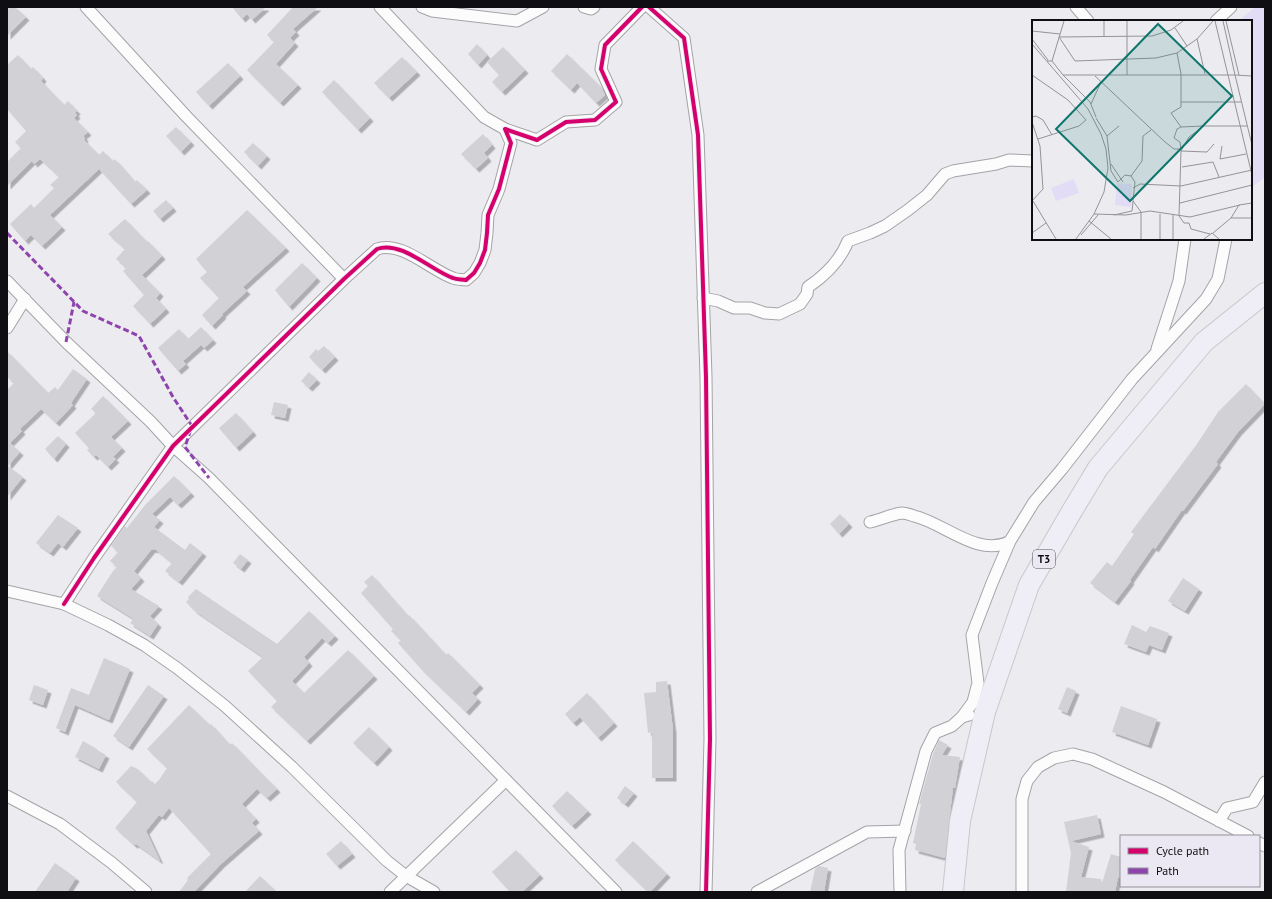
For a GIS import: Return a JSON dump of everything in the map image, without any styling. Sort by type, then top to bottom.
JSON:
[{"type":"highway","name":"T3","points":[[953,892],[960,821],[985,712],[1029,585],[1098,468],[1204,342],[1265,293]]},
{"type":"street","points":[[86,7],[186,116],[344,279]]},
{"type":"street","points":[[380,7],[484,117],[505,129],[537,140],[566,122],[595,120],[616,102],[601,69],[605,44],[642,7]]},
{"type":"street","points":[[422,7],[432,11],[517,21],[542,7]]},
{"type":"street","points":[[584,7],[591,9],[594,7]]},
{"type":"street","points":[[649,7],[684,38],[698,135],[706,377],[710,739],[706,892]]},
{"type":"street","points":[[1076,7],[1087,20]]},
{"type":"street","points":[[1217,20],[1232,7]]},
{"type":"street","points":[[64,604],[94,558],[173,446],[344,279],[377,249],[384,246],[391,247],[412,255],[454,279],[466,280],[474,273],[484,250],[488,214],[499,189],[511,143],[505,129]]},
{"type":"street","points":[[704,298],[718,300],[734,308],[750,308],[765,313],[779,314],[800,304],[807,294],[808,287],[828,272],[839,258],[848,241],[885,226],[927,195],[945,174],[953,171],[996,164],[1009,160],[1032,161]]},
{"type":"street","points":[[1156,351],[1179,281],[1185,240]]},
{"type":"street","points":[[900,892],[899,850],[926,751],[935,733],[952,726],[962,717],[973,702],[978,683],[972,635],[1009,542],[1034,502],[1062,469],[1132,378],[1206,299],[1218,279],[1226,240]]},
{"type":"street","points":[[7,281],[66,342],[151,422],[173,446],[209,478],[616,892]]},
{"type":"street","points":[[7,328],[25,299]]},
{"type":"street","points":[[870,522],[903,513],[934,522],[964,539],[978,543],[993,546],[1003,545],[1009,542]]},
{"type":"street","points":[[7,591],[64,604],[108,625],[144,645],[177,668],[213,696],[292,767],[387,860],[406,876],[434,892]]},
{"type":"street","points":[[962,717],[985,712]]},
{"type":"street","points":[[1022,892],[1022,799],[1027,781],[1038,767],[1054,758],[1073,754],[1092,759],[1164,792],[1246,835]]},
{"type":"street","points":[[390,892],[506,780]]},
{"type":"street","points":[[1219,821],[1227,808],[1253,802],[1265,782]]},
{"type":"street","points":[[7,796],[60,824],[112,863],[146,892]]},
{"type":"street","points":[[757,892],[867,832],[905,831]]},
{"type":"shaded area","points":[[1255,7],[1265,7],[1265,177],[1252,187],[1252,20],[1240,20]]},
{"type":"building","points":[[10,7],[15,7],[26,17],[7,36],[7,10]]},
{"type":"building","points":[[232,7],[266,7],[252,20],[247,14],[242,19]]},
{"type":"building","points":[[293,7],[318,7],[293,29],[296,32],[290,38],[295,43],[276,64],[298,85],[280,103],[247,70],[274,42],[267,35]]},
{"type":"building","points":[[477,44],[487,55],[478,65],[468,54]]},
{"type":"building","points":[[503,47],[525,70],[502,92],[492,82],[499,75],[487,62]]},
{"type":"building","points":[[567,54],[601,87],[605,95],[596,103],[577,83],[571,90],[551,71]]},
{"type":"building","points":[[18,55],[31,69],[33,67],[43,78],[41,81],[64,105],[68,101],[77,111],[75,113],[77,115],[74,118],[88,132],[83,136],[85,138],[84,140],[99,155],[103,151],[113,161],[115,159],[135,182],[137,180],[147,190],[131,204],[99,169],[50,215],[62,227],[42,246],[31,235],[25,241],[10,224],[31,204],[34,208],[54,188],[50,185],[59,177],[40,159],[34,164],[32,161],[7,186],[7,162],[21,148],[15,142],[26,131],[7,109],[7,65]]},
{"type":"building","points":[[402,57],[417,72],[389,98],[374,83]]},
{"type":"building","points":[[228,63],[240,76],[209,106],[196,92]]},
{"type":"building","points":[[334,80],[370,118],[358,130],[322,92]]},
{"type":"building","points":[[176,127],[191,142],[181,152],[166,136]]},
{"type":"building","points":[[483,134],[492,145],[484,153],[488,158],[476,169],[461,154]]},
{"type":"building","points":[[253,143],[267,156],[258,166],[244,152]]},
{"type":"building","points":[[166,200],[173,208],[160,219],[153,211]]},
{"type":"building","points":[[247,210],[286,248],[243,287],[247,291],[222,314],[223,315],[212,326],[202,315],[219,298],[200,278],[207,272],[196,259]]},
{"type":"building","points":[[125,219],[162,256],[142,275],[160,293],[156,298],[166,309],[150,324],[133,306],[144,295],[123,271],[126,268],[116,259],[125,249],[108,234]]},
{"type":"building","points":[[302,263],[317,278],[289,307],[275,290]]},
{"type":"building","points":[[201,327],[213,340],[204,348],[201,345],[183,361],[186,364],[178,371],[158,348],[179,329],[188,339]]},
{"type":"building","points":[[324,346],[335,357],[322,370],[309,357],[316,349],[318,351]]},
{"type":"building","points":[[7,351],[48,393],[55,387],[58,390],[73,369],[87,379],[71,403],[73,405],[56,423],[41,409],[20,429],[22,431],[10,443],[20,452],[8,466],[23,477],[7,497],[7,390],[14,383],[7,377]]},
{"type":"building","points":[[309,372],[317,380],[309,388],[301,381]]},
{"type":"building","points":[[1246,384],[1265,404],[1238,432],[1216,462],[1218,464],[1183,511],[1182,510],[1155,549],[1153,547],[1130,580],[1131,581],[1115,602],[1090,583],[1107,562],[1112,566],[1134,534],[1131,532],[1197,444],[1218,412]]},
{"type":"building","points":[[103,396],[128,421],[111,437],[122,448],[113,457],[116,459],[108,467],[96,455],[94,457],[87,450],[89,448],[75,433],[96,413],[91,409]]},
{"type":"building","points":[[274,402],[288,405],[285,418],[271,415]]},
{"type":"building","points":[[236,413],[253,432],[236,448],[219,428]]},
{"type":"building","points":[[58,436],[66,444],[54,459],[45,449]]},
{"type":"building","points":[[174,476],[191,493],[178,505],[170,497],[152,514],[160,520],[154,527],[185,550],[190,543],[203,553],[179,582],[165,571],[172,563],[155,549],[152,549],[134,571],[141,578],[131,589],[159,606],[150,616],[158,624],[150,636],[130,623],[134,619],[97,596],[117,567],[110,561],[118,552],[111,546],[125,526],[127,528],[146,504]]},
{"type":"building","points":[[840,514],[849,524],[839,534],[830,524]]},
{"type":"building","points":[[58,515],[78,528],[63,547],[58,543],[50,553],[36,543]]},
{"type":"building","points":[[240,554],[248,560],[241,569],[233,563]]},
{"type":"building","points":[[372,575],[408,616],[409,615],[446,655],[448,653],[480,685],[472,693],[478,699],[466,712],[423,671],[398,643],[401,640],[391,631],[393,629],[361,593],[368,586],[364,582]]},
{"type":"building","points":[[1183,578],[1199,589],[1185,611],[1168,601]]},
{"type":"building","points":[[196,589],[277,644],[309,611],[335,636],[328,643],[322,638],[304,657],[309,663],[292,681],[304,693],[348,650],[374,676],[307,741],[271,707],[277,701],[248,671],[263,657],[195,611],[186,602],[189,599],[188,597]]},
{"type":"building","points":[[1132,625],[1146,632],[1150,626],[1169,633],[1162,650],[1149,645],[1146,652],[1124,644]]},
{"type":"building","points":[[104,658],[130,669],[109,720],[75,705],[65,732],[56,728],[71,688],[89,695]]},
{"type":"building","points":[[667,681],[673,730],[673,778],[652,778],[652,732],[648,733],[644,693],[656,692],[656,682]]},
{"type":"building","points":[[34,685],[48,690],[43,705],[29,700]]},
{"type":"building","points":[[148,685],[164,696],[129,747],[113,736]]},
{"type":"building","points":[[1067,687],[1076,691],[1067,713],[1058,709]]},
{"type":"building","points":[[587,693],[614,723],[598,738],[580,717],[573,723],[565,714]]},
{"type":"building","points":[[189,705],[210,725],[211,724],[230,745],[232,743],[277,789],[267,798],[257,789],[242,804],[256,819],[252,823],[259,831],[221,864],[194,892],[179,892],[188,880],[187,878],[211,854],[169,808],[162,817],[159,815],[146,831],[160,861],[136,844],[134,845],[115,828],[137,802],[116,782],[131,766],[138,769],[155,784],[159,780],[167,768],[147,749]]},
{"type":"building","points":[[1121,706],[1157,719],[1148,745],[1112,732]]},
{"type":"building","points":[[369,727],[389,747],[374,763],[353,743]]},
{"type":"building","points":[[939,740],[948,745],[942,755],[960,757],[955,788],[953,787],[945,858],[915,850],[916,844],[913,843],[921,804],[919,804],[933,754]]},
{"type":"building","points":[[83,741],[106,755],[99,769],[75,757]]},
{"type":"building","points":[[625,786],[634,793],[625,804],[617,798]]},
{"type":"building","points":[[567,791],[588,811],[572,826],[552,806]]},
{"type":"building","points":[[1097,815],[1101,834],[1071,841],[1089,847],[1081,877],[1101,879],[1102,883],[1111,854],[1120,857],[1120,878],[1118,877],[1115,892],[1066,892],[1071,853],[1064,822]]},
{"type":"building","points":[[341,841],[352,854],[337,866],[326,854]]},
{"type":"building","points":[[633,841],[667,874],[650,892],[648,892],[615,860]]},
{"type":"building","points":[[516,850],[540,875],[522,892],[510,892],[492,872]]},
{"type":"building","points":[[55,863],[76,878],[67,892],[35,892]]},
{"type":"building","points":[[819,866],[828,868],[824,892],[810,892],[815,869]]},
{"type":"building","points":[[260,876],[277,892],[245,892]]},
{"type":"marked path","points":[[7,233],[83,311],[139,336],[173,397],[192,426],[185,447],[209,478]]},
{"type":"marked path","points":[[66,342],[74,302]]},
{"type":"cycle path","points":[[64,604],[94,558],[173,446],[344,279],[377,249],[386,247],[406,252],[455,279],[466,280],[474,273],[485,250],[488,215],[499,189],[511,143],[505,129],[537,140],[566,122],[595,120],[616,102],[601,69],[605,45],[642,7]]},
{"type":"cycle path","points":[[649,7],[684,38],[698,135],[706,377],[710,739],[706,892]]}]
